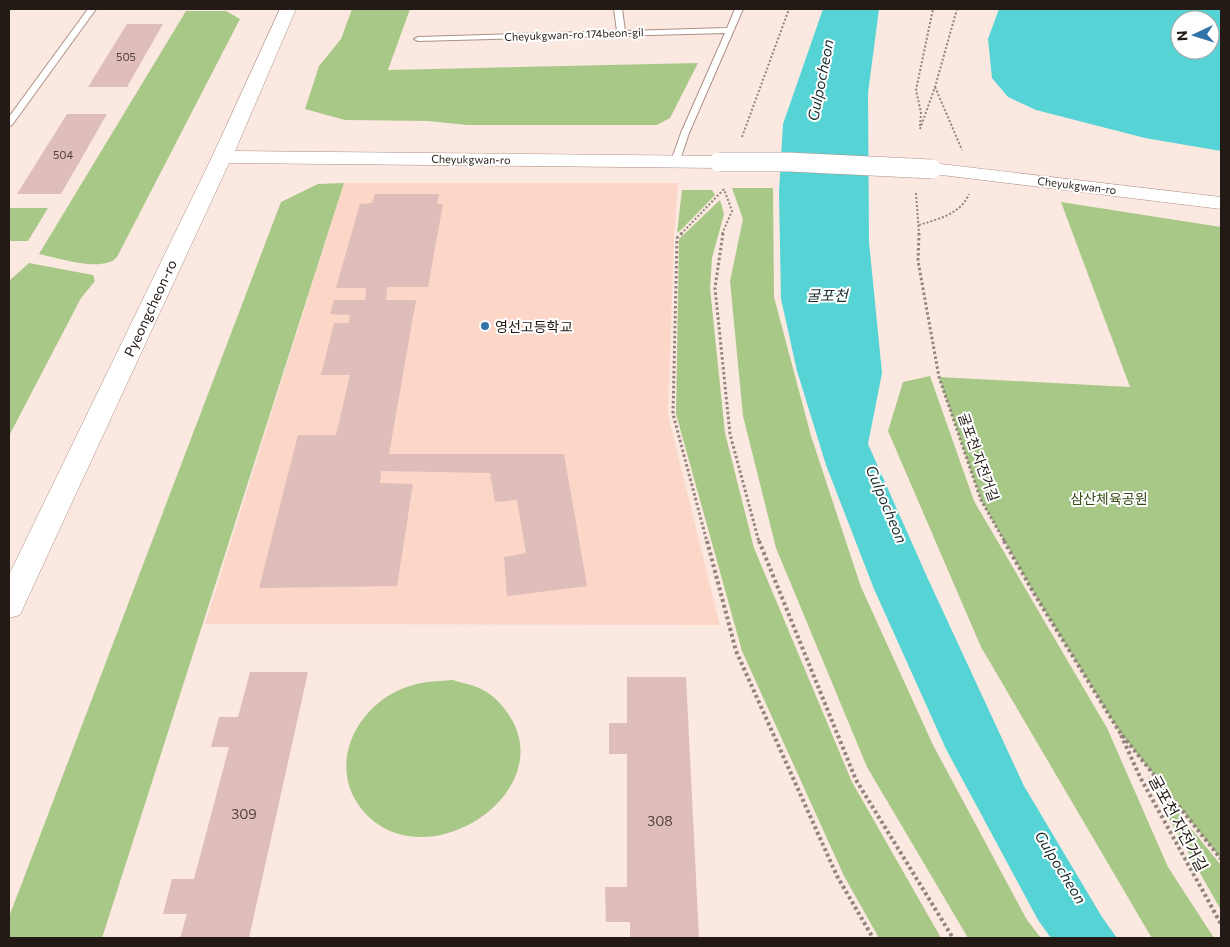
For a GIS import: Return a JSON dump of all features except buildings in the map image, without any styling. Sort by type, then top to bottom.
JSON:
[{"type":"street","name":"Pyeongcheon-ro","points":[[9,606],[222,157],[288,9]]},
{"type":"street","name":"Cheyukgwan-ro","points":[[222,157],[676,162],[723,172],[798,162],[932,169],[1221,203]]},
{"type":"lane","points":[[9,123],[92,9]]},
{"type":"lane","points":[[618,9],[622,33]]},
{"type":"lane","points":[[676,162],[685,133],[739,9]]},
{"type":"lane","name":"Cheyukgwan-ro 174beon-gil","points":[[418,38],[730,30]]},
{"type":"path","points":[[742,138],[789,9]]},
{"type":"path","points":[[933,9],[916,90],[921,114],[920,129],[935,87],[958,9]]},
{"type":"path","points":[[919,225],[960,208],[968,200],[972,173],[935,87]]},
{"type":"path","points":[[723,172],[724,190],[732,211],[722,234],[715,288],[730,434],[756,534],[856,780],[953,938]]},
{"type":"path","name":"굴포천 자전거길","points":[[915,189],[919,225],[918,261],[939,377],[981,500],[1035,595],[1119,731],[1221,859]]},
{"type":"path","points":[[724,190],[677,238],[673,414],[736,651],[838,876],[873,938]]},
{"type":"path","name":"굴포천 자전거길","points":[[1119,731],[1140,777],[1221,924]]},
{"type":"shaded area","name":"영선고등학교","points":[[344,183],[678,183],[674,236],[668,415],[720,625],[205,624]]},
{"type":"green space","points":[[352,9],[410,9],[388,70],[698,63],[670,118],[657,125],[467,125],[428,121],[345,120],[305,109],[319,66],[341,39]]},
{"type":"green space","points":[[186,11],[226,11],[240,19],[117,257],[111,262],[92,264],[39,254]]},
{"type":"green space","points":[[344,183],[102,938],[9,938],[9,917],[281,202],[318,184]]},
{"type":"green space","points":[[732,188],[773,188],[774,297],[811,436],[861,587],[933,745],[1027,920],[1041,938],[968,938],[867,767],[776,548],[743,416],[730,281],[743,219]]},
{"type":"green space","points":[[682,190],[712,190],[715,195],[677,233]]},
{"type":"green space","points":[[720,200],[724,214],[712,258],[710,288],[725,433],[754,548],[852,782],[941,938],[879,938],[844,876],[742,651],[676,414],[679,239]]},
{"type":"green space","name":"삼산체육공원","points":[[1061,202],[1221,227],[1221,859],[1119,731],[1035,595],[981,500],[939,377],[1130,387]]},
{"type":"green space","points":[[9,208],[48,208],[28,241],[9,241]]},
{"type":"green space","points":[[29,263],[93,275],[95,281],[81,298],[9,436],[9,281]]},
{"type":"green space","points":[[930,376],[974,501],[1107,728],[1168,867],[1214,938],[1152,938],[981,647],[888,431],[903,382]]},
{"type":"green space","points":[[453,680],[473,685],[488,693],[496,699],[509,715],[520,743],[517,771],[504,796],[482,816],[455,831],[426,837],[396,833],[370,818],[357,802],[349,785],[346,767],[355,731],[366,715],[380,702],[397,691],[418,684]]},
{"type":"green space","points":[[1147,775],[1221,865],[1221,910],[1167,815]]},
{"type":"water","name":"굴포천","points":[[823,9],[879,9],[868,93],[869,242],[882,373],[868,444],[1024,786],[1102,917],[1117,938],[1051,938],[1038,920],[946,749],[874,589],[826,465],[797,371],[781,299],[779,192],[783,124]]},
{"type":"water","points":[[999,9],[1221,9],[1221,151],[1145,138],[1036,110],[1008,97],[992,78],[988,39]]},
{"type":"place","name":"영선고등학교","points":[[485,326]]},
{"type":"water label","name":"Gulpocheon","points":[[820,80]]},
{"type":"water label","name":"Gulpocheon","points":[[887,504]]},
{"type":"water label","name":"Gulpocheon","points":[[1061,867]]}]
